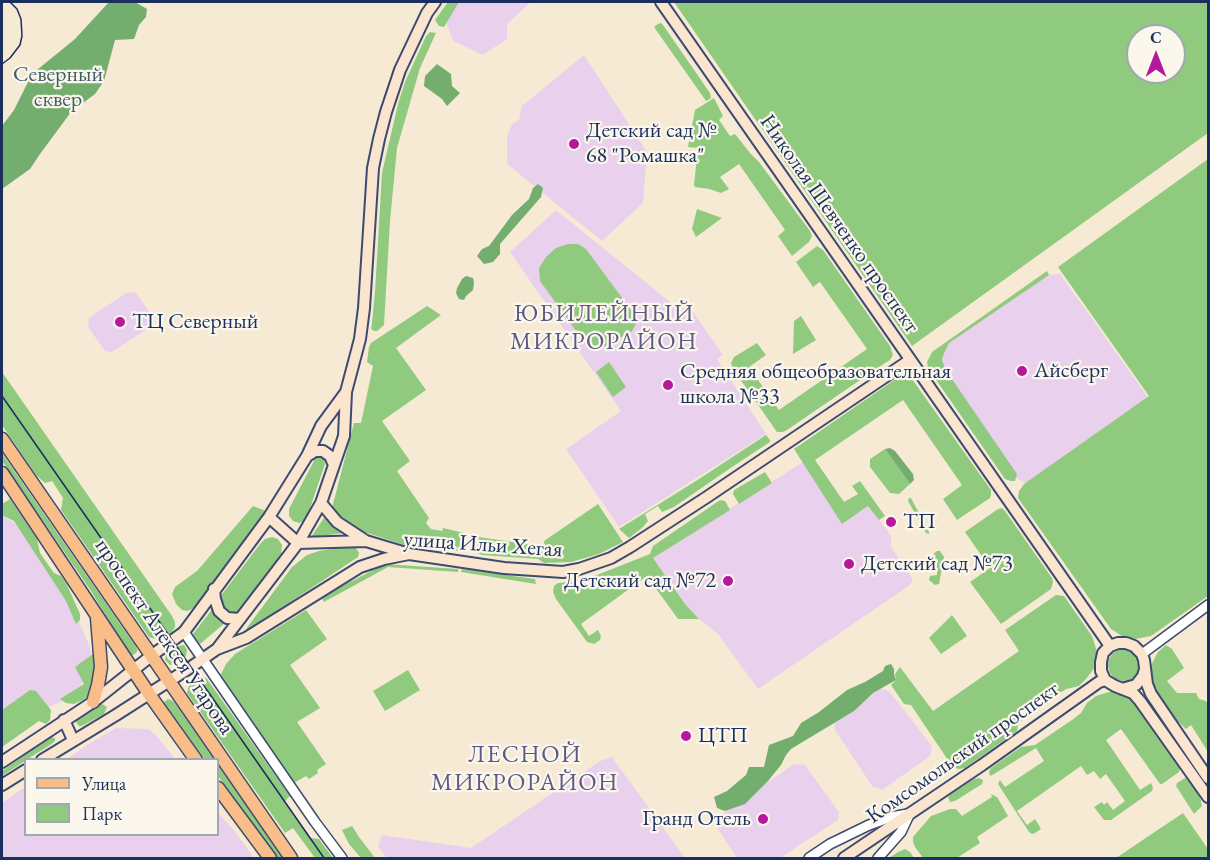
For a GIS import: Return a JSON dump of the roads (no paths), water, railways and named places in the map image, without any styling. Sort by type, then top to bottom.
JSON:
[{"type":"main road","points":[[217,649],[298,543],[321,503],[344,436],[345,392],[360,339],[364,308],[373,168],[379,139],[400,70],[427,13],[435,2]]},
{"type":"main road","name":"Николая Шевченко проспект","points":[[661,2],[1110,646]]},
{"type":"main road","name":"улица Ильи Хегая","points":[[44,758],[116,715],[202,658],[217,649],[246,638],[360,567],[409,554],[545,572],[571,571],[597,564],[630,547],[721,488],[910,360]]},
{"type":"main road","points":[[2,762],[93,702],[184,632],[269,517],[307,456],[321,426],[345,392]]},
{"type":"main road","name":"проспект Алексея Угарова","points":[[2,439],[291,858]]},
{"type":"main road","points":[[307,456],[315,451],[323,451],[330,456],[334,465]]},
{"type":"main road","name":"проспект Алексея Угарова","points":[[2,473],[149,694],[195,758]]},
{"type":"main road","points":[[321,503],[337,522],[366,541],[409,554]]},
{"type":"main road","points":[[269,517],[298,543],[366,541]]},
{"type":"main road","points":[[214,589],[219,610],[227,618],[240,619]]},
{"type":"main road","points":[[93,702],[100,667],[96,614]]},
{"type":"main road","points":[[1209,778],[1151,694],[1142,654],[1134,646],[1126,643],[1110,646],[1103,654],[1101,662],[1101,671],[1105,680],[1133,693],[1209,797]]},
{"type":"main road","points":[[1122,689],[1136,685],[1145,669]]},
{"type":"main road","name":"Комсомольский проспект","points":[[844,858],[1105,680]]},
{"type":"main road","points":[[64,720],[73,740]]},
{"type":"main road","points":[[2,785],[24,771]]},
{"type":"main road","points":[[219,789],[270,858]]},
{"type":"street","points":[[1142,654],[1209,605]]},
{"type":"street","points":[[184,632],[342,858]]},
{"type":"street","points":[[809,858],[869,825],[910,813]]},
{"type":"street","points":[[878,858],[901,832],[910,813]]},
{"type":"tram line","points":[[2,64],[20,45],[22,36],[21,19],[17,9],[10,2]]},
{"type":"tram line","points":[[2,396],[324,858]]},
{"type":"place","name":"Детский сад № 68 \"Ромашка\"","points":[[574,144]]},
{"type":"place","name":"ТЦ Северный","points":[[120,322]]},
{"type":"place","name":"Айсберг","points":[[1022,371]]},
{"type":"place","name":"Средняя общеобразовательная школа №33","points":[[668,385]]},
{"type":"place","name":"ТП","points":[[891,522]]},
{"type":"place","name":"Детский сад №73","points":[[849,564]]},
{"type":"place","name":"Детский сад №72","points":[[728,581]]},
{"type":"place","name":"ЦТП","points":[[686,736]]},
{"type":"place","name":"Гранд Отель","points":[[763,819]]},
{"type":"district","name":"ЮБИЛЕЙНЫЙ МИКРОРАЙОН","points":[[604,328]]},
{"type":"district","name":"ЛЕСНОЙ МИКРОРАЙОН","points":[[525,769]]},
{"type":"park label","name":"Северный сквер","points":[[58,88]]}]
